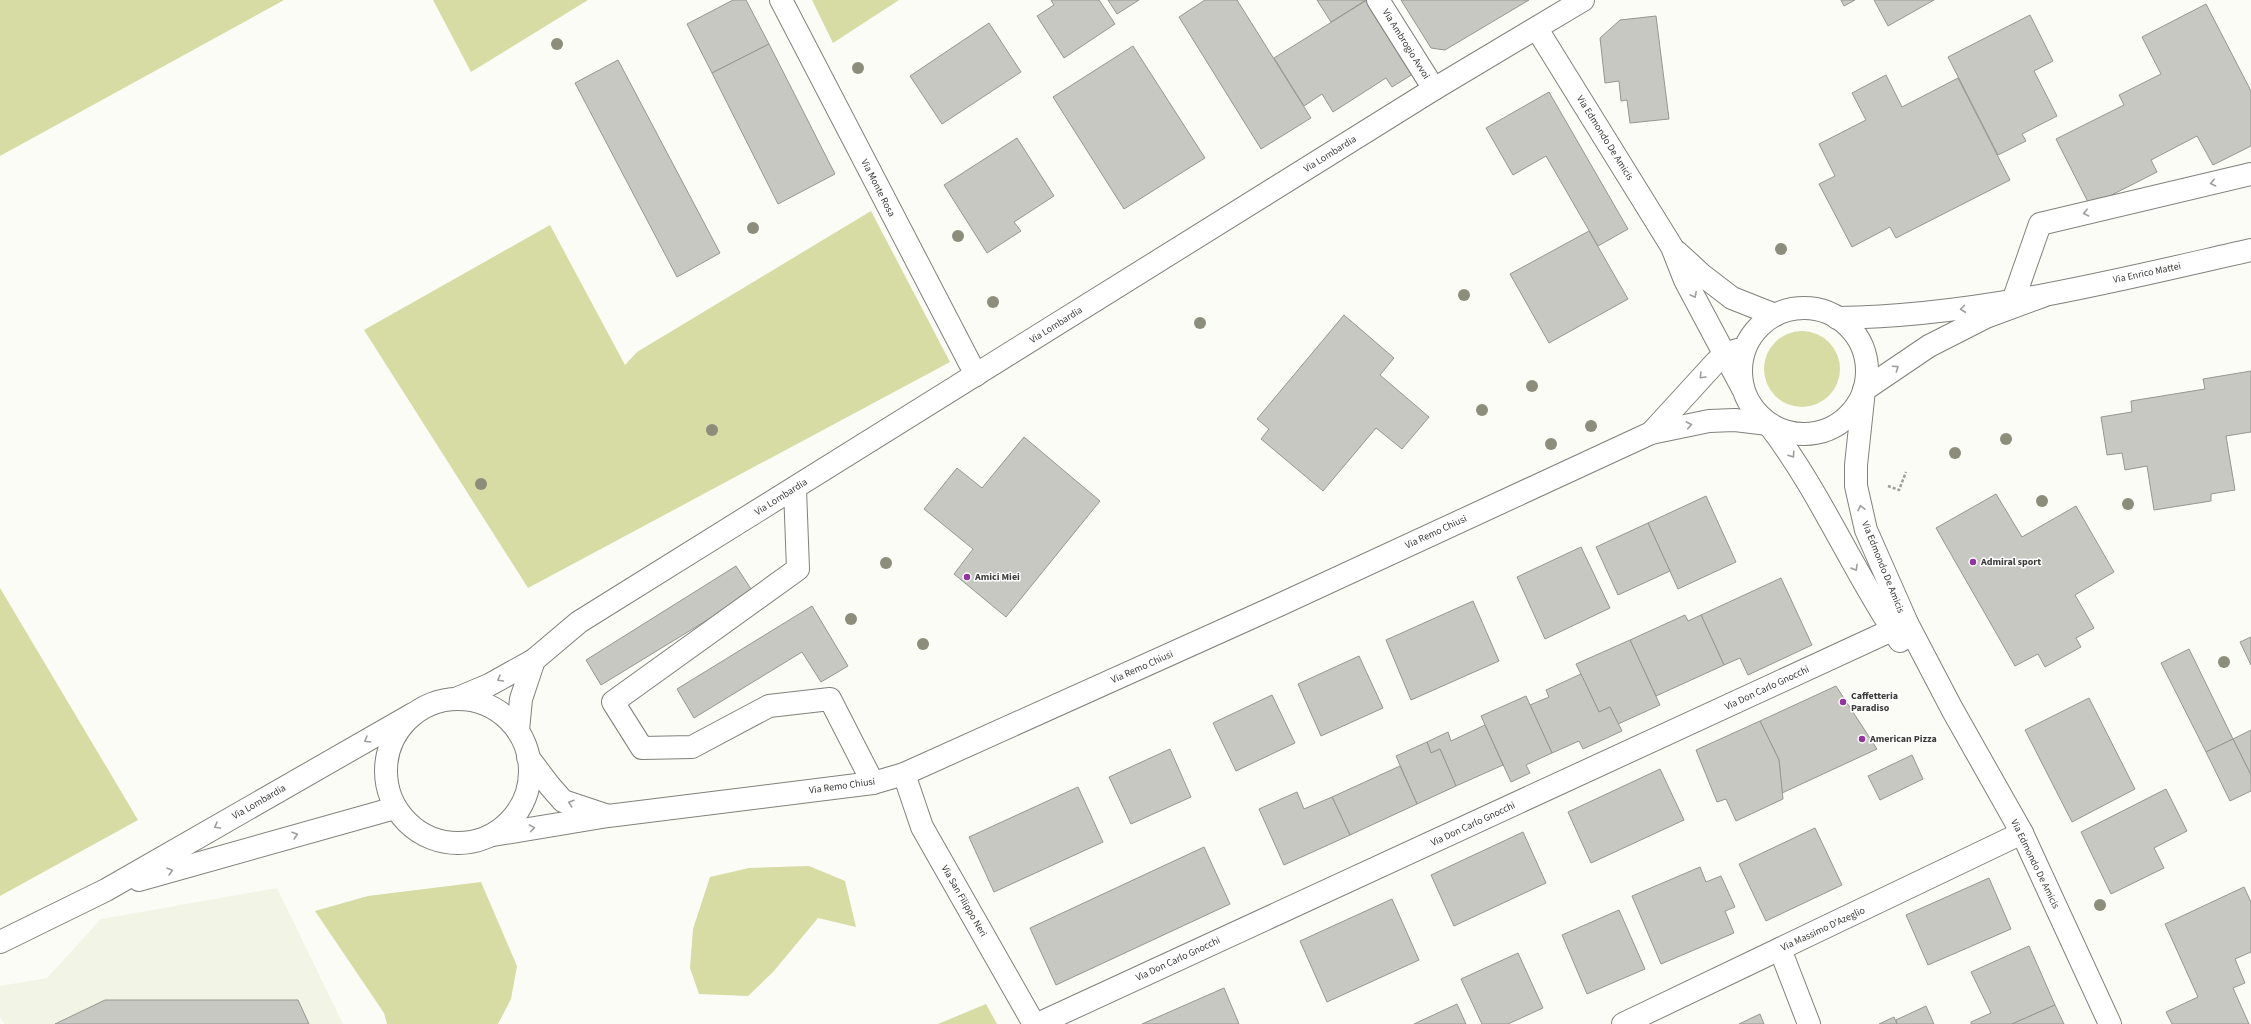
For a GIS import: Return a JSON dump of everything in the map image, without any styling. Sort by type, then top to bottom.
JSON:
[{"type":"street","name":"Via Monte Rosa","points":[[781,0],[976,375]]},
{"type":"street","name":"Via Ambrogio Avvoi","points":[[1378,0],[1434,89]]},
{"type":"street","name":"Via Lombardia","points":[[0,942],[106,890],[433,702],[458,698],[489,685],[534,660],[579,622],[795,489],[1434,89],[1583,0]]},
{"type":"street","name":"Via Edmondo De Amicis","points":[[1537,28],[1672,247],[1685,280],[1742,387]]},
{"type":"street","points":[[2014,301],[2040,224],[2251,174]]},
{"type":"street","name":"Via Edmondo De Amicis","points":[[1672,247],[1702,275],[1732,298],[1775,315]]},
{"type":"street","name":"Via Enrico Mattei","points":[[1837,318],[1915,315],[2014,301],[2043,296],[2251,250]]},
{"type":"street","name":"Via Enrico Mattei","points":[[1864,390],[1929,346],[1986,317],[2043,296]]},
{"type":"street","points":[[1796,308],[1818,309],[1837,318],[1843,321],[1858,338],[1866,360],[1866,382],[1859,404],[1849,416],[1831,429],[1809,435],[1788,433],[1768,424],[1752,407],[1742,387],[1741,365],[1745,346],[1758,328],[1775,315],[1796,308]]},
{"type":"street","name":"Via Remo Chiusi","points":[[1651,433],[1700,378],[1724,355],[1745,346]]},
{"type":"street","name":"Via Edmondo De Amicis","points":[[1864,390],[1856,465],[1856,486],[1866,530],[1900,627]]},
{"type":"street","name":"Via Remo Chiusi","points":[[493,835],[608,816],[873,783],[904,774],[1277,606],[1651,433],[1709,421],[1735,420],[1768,424]]},
{"type":"street","name":"Via Edmondo De Amicis","points":[[1768,424],[1793,456],[1855,568],[1900,627],[1952,709],[2022,834],[2110,1024]]},
{"type":"street","points":[[795,489],[798,569],[613,702],[642,748],[692,747],[769,706],[830,699],[873,783]]},
{"type":"street","name":"Via Don Carlo Gnocchi","points":[[1038,1024],[1900,627]]},
{"type":"street","name":"Via Lombardia","points":[[518,730],[521,699],[534,660]]},
{"type":"street","name":"Via Lombardia","points":[[413,714],[396,732],[386,760],[386,785],[395,808],[412,828],[442,842],[468,843],[493,835],[513,818],[526,795],[530,777],[528,757],[518,730],[500,712],[478,701],[458,698]]},
{"type":"street","name":"Via Remo Chiusi","points":[[528,757],[563,801],[608,816]]},
{"type":"street","name":"Via San Filippo Neri","points":[[904,774],[922,827],[1034,1024]]},
{"type":"street","name":"Via Lombardia","points":[[106,890],[395,808]]},
{"type":"street","name":"Via Massimo D'Azeglio","points":[[1623,1024],[2022,834]]},
{"type":"street","points":[[1780,949],[1809,1024]]},
{"type":"path","points":[[1881,483],[1899,490],[1906,472]]},
{"type":"shaded area","points":[[277,888],[343,1024],[4,1024],[0,1017],[0,986],[47,978],[101,919]]},
{"type":"green space","points":[[0,0],[284,0],[0,156]]},
{"type":"green space","points":[[433,0],[588,0],[471,72]]},
{"type":"green space","points":[[812,0],[899,0],[833,43]]},
{"type":"green space","points":[[871,211],[950,362],[528,588],[364,330],[550,225],[625,365],[637,352]]},
{"type":"green space","points":[[1795,331],[1809,331],[1823,337],[1834,348],[1840,362],[1840,376],[1837,384],[1829,396],[1823,401],[1809,407],[1795,407],[1781,401],[1770,390],[1764,376],[1764,362],[1770,348],[1781,337]]},
{"type":"green space","points":[[0,588],[138,820],[0,896]]},
{"type":"green space","points":[[809,866],[845,881],[856,927],[818,918],[773,972],[748,996],[699,994],[690,968],[693,929],[710,877],[749,868]]},
{"type":"green space","points":[[481,882],[517,966],[511,999],[498,1024],[387,1024],[384,1013],[315,911],[368,896]]},
{"type":"green space","points":[[986,1004],[997,1024],[938,1024]]},
{"type":"building","points":[[733,0],[746,0],[769,44],[712,73],[687,24]]},
{"type":"building","points":[[1051,0],[1099,0],[1115,24],[1064,58],[1037,16],[1054,5]]},
{"type":"building","points":[[1108,0],[1139,0],[1117,14]]},
{"type":"building","points":[[1205,0],[1237,0],[1311,118],[1261,149],[1179,17]]},
{"type":"building","points":[[1317,0],[1366,0],[1331,22]]},
{"type":"building","points":[[1367,0],[1413,74],[1392,87],[1386,78],[1333,112],[1322,94],[1304,106],[1274,58]]},
{"type":"building","points":[[1401,0],[1529,0],[1445,50],[1431,48]]},
{"type":"building","points":[[1841,0],[1855,0],[1844,6]]},
{"type":"building","points":[[1874,0],[1934,0],[1888,26]]},
{"type":"building","points":[[2206,4],[2251,91],[2251,146],[2213,165],[2197,136],[2151,160],[2157,172],[2090,206],[2056,139],[2124,105],[2119,95],[2161,74],[2142,37]]},
{"type":"building","points":[[2030,15],[2053,61],[2034,71],[2057,116],[2022,134],[2026,141],[1998,155],[1948,57]]},
{"type":"building","points":[[1656,16],[1669,119],[1630,123],[1627,100],[1621,101],[1619,81],[1605,83],[1600,38],[1620,20]]},
{"type":"building","points":[[989,23],[1021,72],[942,124],[910,76]]},
{"type":"building","points":[[769,44],[835,174],[778,204],[712,73]]},
{"type":"building","points":[[1133,46],[1205,158],[1124,209],[1053,97]]},
{"type":"building","points":[[618,60],[720,253],[677,277],[575,83]]},
{"type":"building","points":[[1886,75],[1902,107],[1958,78],[2010,180],[1896,238],[1890,227],[1852,247],[1819,184],[1835,176],[1819,144],[1866,120],[1852,93]]},
{"type":"building","points":[[1549,92],[1628,229],[1598,246],[1546,156],[1513,175],[1486,128]]},
{"type":"building","points":[[1017,138],[1054,196],[1014,222],[1021,231],[987,253],[944,185]]},
{"type":"building","points":[[1589,231],[1628,299],[1549,343],[1510,274]]},
{"type":"building","points":[[1344,315],[1394,358],[1380,375],[1429,417],[1402,449],[1376,428],[1323,491],[1261,439],[1269,429],[1257,419]]},
{"type":"building","points":[[2251,371],[2251,432],[2226,436],[2235,490],[2211,494],[2211,501],[2154,510],[2147,466],[2125,470],[2122,453],[2107,455],[2101,417],[2132,412],[2131,401],[2205,389],[2203,379]]},
{"type":"building","points":[[1024,437],[1100,501],[1006,617],[954,574],[973,549],[924,509],[957,468],[982,488]]},
{"type":"building","points":[[1996,494],[2022,537],[2076,506],[2114,572],[2075,595],[2094,628],[2076,638],[2081,647],[2045,667],[2038,654],[2015,666],[1936,528]]},
{"type":"building","points":[[1706,496],[1736,562],[1678,589],[1648,523]]},
{"type":"building","points":[[1648,523],[1670,571],[1618,595],[1596,547]]},
{"type":"building","points":[[1581,547],[1610,608],[1545,639],[1517,577]]},
{"type":"building","points":[[736,566],[753,592],[601,685],[586,660]]},
{"type":"building","points":[[1781,578],[1812,645],[1748,675],[1740,658],[1724,665],[1701,615]]},
{"type":"building","points":[[1473,601],[1499,661],[1411,700],[1386,640]]},
{"type":"building","points":[[812,606],[848,666],[821,682],[802,652],[694,718],[677,689]]},
{"type":"building","points":[[1685,615],[1688,621],[1701,615],[1724,665],[1656,696],[1630,640]]},
{"type":"building","points":[[2251,637],[2251,665],[2240,642]]},
{"type":"building","points":[[1630,640],[1660,705],[1618,724],[1610,707],[1599,712],[1576,664]]},
{"type":"building","points":[[2189,649],[2233,739],[2206,752],[2161,663]]},
{"type":"building","points":[[1359,656],[1383,708],[1321,736],[1298,684]]},
{"type":"building","points":[[1581,674],[1599,712],[1610,707],[1622,731],[1583,749],[1579,741],[1552,753],[1530,705],[1549,697],[1546,690]]},
{"type":"building","points":[[1836,686],[1877,749],[1782,793],[1779,760],[1760,721]]},
{"type":"building","points":[[1272,695],[1295,743],[1236,771],[1213,723]]},
{"type":"building","points":[[1526,696],[1552,753],[1526,765],[1530,773],[1511,782],[1481,716]]},
{"type":"building","points":[[2089,698],[2135,789],[2072,822],[2025,730]]},
{"type":"building","points":[[1760,721],[1779,760],[1783,799],[1736,821],[1726,799],[1717,802],[1696,750]]},
{"type":"building","points":[[1485,725],[1503,765],[1456,786],[1440,749],[1431,753],[1427,742],[1448,732],[1451,741]]},
{"type":"building","points":[[2251,730],[2251,775],[2233,739]]},
{"type":"building","points":[[2233,739],[2251,775],[2251,791],[2230,801],[2206,752]]},
{"type":"building","points":[[1427,742],[1431,753],[1440,749],[1456,786],[1417,804],[1396,756]]},
{"type":"building","points":[[1170,749],[1191,797],[1131,824],[1109,777]]},
{"type":"building","points":[[1912,755],[1923,779],[1880,800],[1868,776]]},
{"type":"building","points":[[1400,766],[1417,804],[1350,835],[1332,797]]},
{"type":"building","points":[[1660,769],[1684,820],[1591,863],[1568,812]]},
{"type":"building","points":[[1078,787],[1103,842],[994,892],[969,837]]},
{"type":"building","points":[[2166,789],[2187,831],[2154,848],[2164,868],[2111,894],[2081,832]]},
{"type":"building","points":[[1297,792],[1304,809],[1332,797],[1350,835],[1284,865],[1259,809]]},
{"type":"building","points":[[1815,828],[1842,885],[1766,921],[1739,864]]},
{"type":"building","points":[[1523,832],[1546,883],[1454,926],[1431,875]]},
{"type":"building","points":[[1204,847],[1230,904],[1056,985],[1030,928]]},
{"type":"building","points":[[1700,867],[1706,882],[1721,876],[1735,907],[1725,911],[1734,933],[1661,964],[1632,896]]},
{"type":"building","points":[[1989,878],[2011,929],[1928,965],[1906,915]]},
{"type":"building","points":[[2244,887],[2251,902],[2251,952],[2235,959],[2245,983],[2233,988],[2249,1024],[2172,1024],[2166,1012],[2198,997],[2165,924]]},
{"type":"building","points":[[1392,899],[1419,960],[1327,1002],[1300,941]]},
{"type":"building","points":[[1619,910],[1645,969],[1587,994],[1562,935]]},
{"type":"building","points":[[2029,946],[2055,1005],[2012,1024],[1971,1024],[1971,1022],[1991,1013],[1971,972]]},
{"type":"building","points":[[1518,953],[1543,1008],[1508,1024],[1482,1024],[1461,979]]},
{"type":"building","points":[[1224,988],[1239,1024],[1142,1024]]},
{"type":"building","points":[[105,1000],[298,1000],[309,1024],[55,1024]]},
{"type":"building","points":[[1457,1004],[1466,1024],[1414,1024]]},
{"type":"building","points":[[2055,1005],[2064,1024],[2012,1024]]},
{"type":"building","points":[[1926,1006],[1934,1024],[1897,1024],[1896,1020]]},
{"type":"building","points":[[1760,1014],[1764,1024],[1739,1024]]},
{"type":"building","points":[[1894,1017],[1897,1024],[1879,1024]]},
{"type":"place","name":"Admiral sport","points":[[1973,562]]},
{"type":"place","name":"Amici Miei","points":[[967,577]]},
{"type":"place","name":"Caffetteria Paradiso","points":[[1843,702]]},
{"type":"place","name":"American Pizza","points":[[1862,739]]}]
